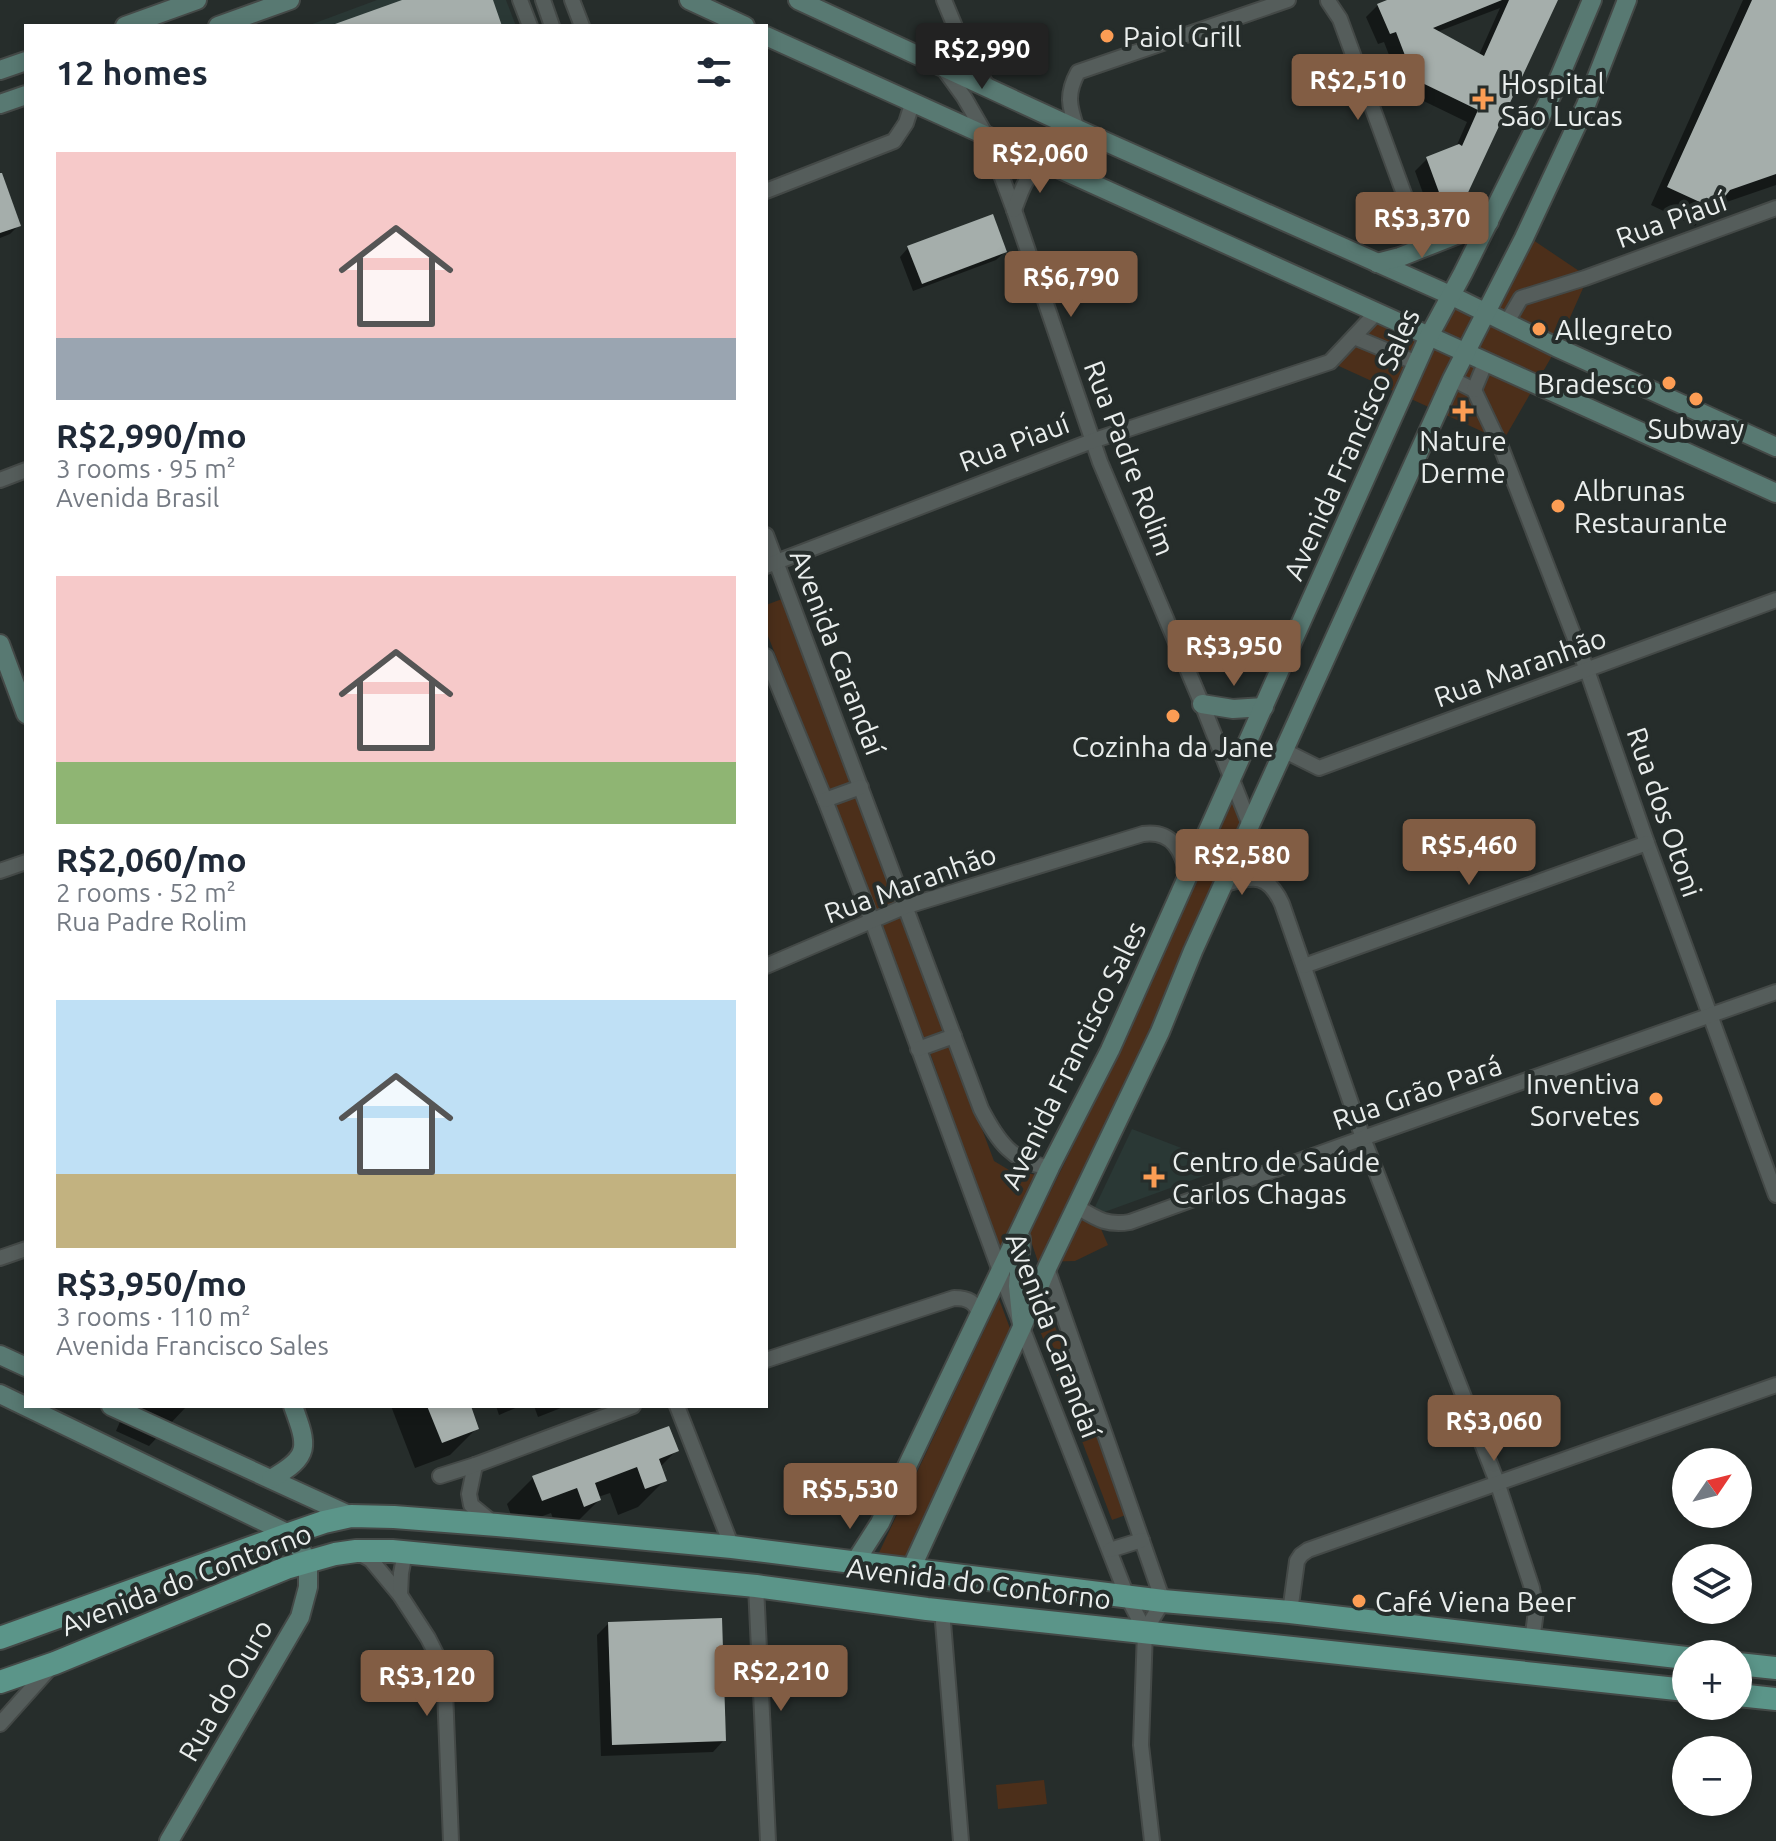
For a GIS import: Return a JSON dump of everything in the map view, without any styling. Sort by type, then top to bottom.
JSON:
[{"type":"main road","name":"Avenida do Contorno","points":[[0,1638],[289,1534],[351,1516],[497,1525],[732,1547],[1163,1601],[1290,1612],[1672,1656]]},
{"type":"main road","name":"Avenida do Contorno","points":[[0,1682],[55,1663],[308,1560],[356,1551],[392,1551],[766,1588],[942,1610],[1672,1688]]},
{"type":"main road","points":[[766,1588],[821,1585],[883,1591],[903,1582],[911,1569]]},
{"type":"main road","points":[[1752,1665],[1776,1668]]},
{"type":"main road","points":[[1752,1696],[1776,1699]]},
{"type":"street","points":[[128,24],[159,6],[197,0]]},
{"type":"street","points":[[224,24],[290,0]]},
{"type":"street","points":[[520,0],[529,24]]},
{"type":"street","points":[[543,0],[551,24]]},
{"type":"street","points":[[572,0],[581,24]]},
{"type":"street","points":[[689,0],[741,24]]},
{"type":"street","points":[[798,0],[1077,129],[1450,295],[1776,447]]},
{"type":"street","points":[[944,0],[963,46],[988,87]]},
{"type":"street","points":[[1077,129],[1070,109],[1070,88],[1078,72],[1288,0]]},
{"type":"street","points":[[1332,0],[1411,213],[1443,241]]},
{"type":"street","name":"Avenida Francisco Sales","points":[[911,1569],[1077,1207],[1188,877],[1429,336],[1554,90],[1592,0]]},
{"type":"street","name":"Avenida Francisco Sales","points":[[855,1562],[880,1523],[1050,1167],[1126,1059],[1160,1032],[1193,951],[1452,379],[1586,105],[1627,0]]},
{"type":"street","points":[[768,37],[1776,493]]},
{"type":"street","points":[[925,58],[944,61],[953,58],[963,46]]},
{"type":"street","points":[[0,70],[24,62]]},
{"type":"street","name":"Rua Padre Rolim","points":[[942,67],[987,137],[1092,441],[1250,825]]},
{"type":"street","points":[[1554,90],[1586,105]]},
{"type":"street","points":[[0,104],[24,96]]},
{"type":"street","points":[[768,190],[894,141],[906,123],[912,104]]},
{"type":"street","points":[[1014,210],[1026,180],[1037,169],[1052,165]]},
{"type":"street","name":"Rua Piauí","points":[[1521,298],[1585,278],[1776,208]]},
{"type":"street","points":[[1377,263],[1489,222]]},
{"type":"street","points":[[1499,287],[1521,298],[1507,322]]},
{"type":"street","points":[[1376,313],[1354,337],[1417,363]]},
{"type":"street","name":"Rua Piauí","points":[[771,563],[1092,441],[1330,362],[1354,337]]},
{"type":"street","points":[[1452,379],[1474,390],[1486,361]]},
{"type":"street","name":"Rua dos Otoni","points":[[1474,390],[1501,447],[1587,670],[1776,1195]]},
{"type":"street","points":[[0,480],[24,471]]},
{"type":"street","name":"Avenida Carandaí","points":[[771,563],[861,787],[981,1109],[1004,1146],[1019,1158],[1050,1167]]},
{"type":"street","name":"Rua Maranhão","points":[[1283,750],[1319,768],[1776,600]]},
{"type":"street","points":[[0,644],[24,709]]},
{"type":"street","name":"Avenida Carandaí","points":[[768,661],[872,921],[1000,1271],[1127,1596],[1145,1631]]},
{"type":"street","points":[[1202,704],[1233,709],[1264,707]]},
{"type":"street","name":"Avenida Carandaí","points":[[825,800],[861,787]]},
{"type":"street","name":"Rua Maranhão","points":[[768,965],[904,907],[1143,834],[1154,832],[1166,836],[1184,858],[1188,877]]},
{"type":"street","points":[[1304,966],[1647,843]]},
{"type":"street","points":[[0,871],[24,863]]},
{"type":"street","points":[[1225,884],[1259,878],[1269,883],[1282,904],[1363,1138],[1497,1482],[1532,1588],[1536,1611],[1532,1641]]},
{"type":"street","name":"Rua Grão Pará","points":[[1077,1207],[1113,1225],[1130,1222],[1776,992]]},
{"type":"street","points":[[918,1049],[954,1036]]},
{"type":"street","points":[[1022,1327],[1018,1265],[1023,1224]]},
{"type":"street","points":[[0,1258],[24,1250]]},
{"type":"street","name":"Avenida Carandaí","points":[[1047,1268],[1163,1601]]},
{"type":"street","points":[[768,1359],[954,1298],[972,1301],[980,1315]]},
{"type":"street","points":[[0,1355],[24,1366]]},
{"type":"street","points":[[1290,1612],[1297,1561],[1308,1550],[1776,1385]]},
{"type":"street","points":[[0,1394],[24,1406]]},
{"type":"street","points":[[29,1408],[289,1534],[308,1560]]},
{"type":"street","points":[[115,1408],[351,1516]]},
{"type":"street","points":[[271,1479],[289,1469],[303,1450],[304,1436],[294,1408]]},
{"type":"street","points":[[440,1476],[628,1408]]},
{"type":"street","points":[[678,1408],[732,1547]]},
{"type":"street","points":[[475,1465],[469,1494],[471,1505],[497,1525]]},
{"type":"street","points":[[1110,1550],[1142,1540]]},
{"type":"street","points":[[356,1551],[371,1560],[400,1595],[440,1662],[445,1691],[451,1841]]},
{"type":"street","points":[[400,1595],[405,1553]]},
{"type":"street","name":"Rua do Ouro","points":[[169,1841],[300,1617],[308,1587],[308,1560]]},
{"type":"street","points":[[766,1588],[768,1841]]},
{"type":"street","points":[[1152,1841],[1141,1745],[1145,1631],[1163,1601]]},
{"type":"street","points":[[942,1610],[961,1841]]},
{"type":"street","points":[[0,1724],[55,1663]]},
{"type":"shaded area","points":[[377,0],[506,0],[515,24],[312,24]]},
{"type":"shaded area","points":[[1533,240],[1588,277],[1556,349],[1503,441],[1330,362],[1367,306],[1431,335],[1453,301],[1493,320]]},
{"type":"shaded area","points":[[782,599],[853,782],[829,790],[768,636],[768,604]]},
{"type":"shaded area","points":[[857,794],[897,904],[875,914],[832,803]]},
{"type":"shaded area","points":[[1231,796],[1242,825],[1066,1213],[1101,1229],[1108,1245],[1075,1261],[1038,1262],[1029,1235],[1113,1065]]},
{"type":"shaded area","points":[[901,915],[946,1029],[922,1039],[877,924]]},
{"type":"shaded area","points":[[950,1044],[994,1161],[1009,1170],[1037,1175],[1000,1251],[929,1050]]},
{"type":"shaded area","name":"Centro de Saúde Carlos Chagas","points":[[1132,1129],[1223,1164],[1220,1170],[1099,1214],[1094,1209]]},
{"type":"shaded area","points":[[999,1299],[1011,1331],[905,1560],[876,1559]]},
{"type":"shaded area","points":[[1048,1308],[1126,1515],[1112,1520],[1039,1328]]},
{"type":"shaded area","points":[[1044,1780],[1047,1804],[998,1809],[996,1785]]},
{"type":"building","points":[[402,0],[493,0],[501,24],[335,24]]},
{"type":"building","name":"Hospital São Lucas","points":[[1387,0],[1502,0],[1433,28],[1484,56],[1509,0],[1558,0],[1465,199],[1440,195],[1426,157],[1459,144],[1462,146],[1478,110],[1414,79],[1396,32],[1390,34],[1377,4]]},
{"type":"building","points":[[1752,0],[1776,0],[1776,174],[1730,190],[1715,209],[1667,187]]},
{"type":"building","points":[[0,173],[21,226],[0,233]]},
{"type":"building","points":[[993,214],[1007,252],[922,284],[907,246]]},
{"type":"building","points":[[428,1408],[472,1408],[479,1429],[442,1443]]},
{"type":"building","points":[[669,1426],[679,1451],[659,1459],[667,1481],[645,1489],[637,1467],[595,1483],[601,1500],[584,1507],[577,1488],[542,1501],[532,1476]]},
{"type":"building","points":[[722,1618],[726,1741],[612,1745],[608,1622]]},
{"type":"place","name":"Paiol Grill","points":[[1107,36]]},
{"type":"place","name":"Hospital São Lucas","points":[[1483,99]]},
{"type":"place","name":"Allegreto","points":[[1539,329]]},
{"type":"place","name":"Bradesco","points":[[1669,383]]},
{"type":"place","name":"Subway","points":[[1696,399]]},
{"type":"place","name":"Nature Derme","points":[[1463,411]]},
{"type":"place","name":"Albrunas Restaurante","points":[[1558,506]]},
{"type":"place","name":"Cozinha da Jane","points":[[1173,716]]},
{"type":"place","name":"Inventiva Sorvetes","points":[[1656,1099]]},
{"type":"place","name":"Centro de Saúde Carlos Chagas","points":[[1154,1177]]},
{"type":"place","name":"Café Viena Beer","points":[[1359,1601]]}]
